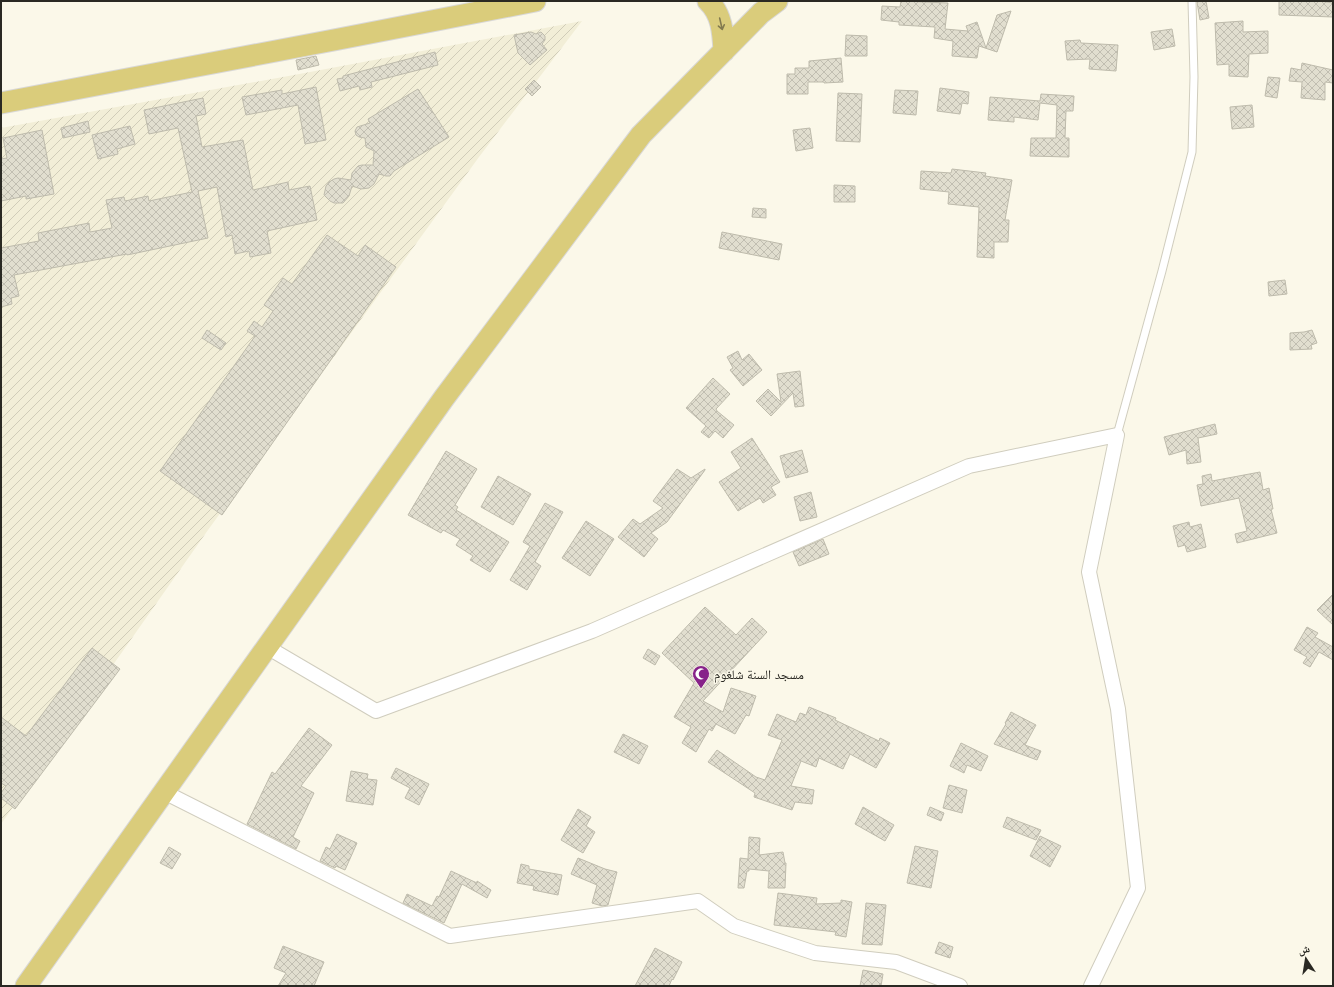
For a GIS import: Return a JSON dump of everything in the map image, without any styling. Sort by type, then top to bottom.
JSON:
[{"type":"main road","points":[[1,103],[535,1]]},
{"type":"main road","points":[[708,1],[714,7],[720,18],[723,32],[724,51]]},
{"type":"main road","points":[[26,986],[444,398],[641,135],[768,5]]},
{"type":"street","points":[[267,647],[376,711],[592,631],[969,466],[1117,434],[1089,572],[1118,709],[1138,888],[1090,986]]},
{"type":"street","points":[[164,792],[450,936],[698,901],[734,926],[815,953],[896,962],[960,986]]},
{"type":"lane","points":[[1117,434],[1162,271],[1192,152],[1194,77],[1192,1]]},
{"type":"shaded area","points":[[582,21],[479,157],[208,530],[1,824],[1,128]]},
{"type":"building","points":[[901,1],[948,3],[945,29],[968,31],[966,26],[977,22],[986,48],[997,15],[1011,11],[997,52],[979,46],[977,58],[952,56],[953,41],[934,38],[935,27],[899,25],[899,22],[881,20],[882,6],[900,7]]},
{"type":"building","points":[[1206,1],[1209,18],[1200,20],[1197,2]]},
{"type":"building","points":[[1279,1],[1319,1],[1333,3],[1333,17],[1279,15]]},
{"type":"building","points":[[1243,21],[1243,32],[1268,31],[1268,53],[1249,54],[1248,77],[1229,76],[1229,64],[1217,65],[1215,23]]},
{"type":"building","points":[[1172,29],[1175,46],[1154,50],[1151,32]]},
{"type":"building","points":[[531,32],[536,34],[541,32],[545,36],[545,40],[542,44],[547,50],[530,65],[518,53],[514,35]]},
{"type":"building","points":[[846,35],[867,36],[867,56],[845,56]]},
{"type":"building","points":[[1080,40],[1081,43],[1118,45],[1116,71],[1089,69],[1090,59],[1067,60],[1065,41]]},
{"type":"building","points":[[435,52],[438,65],[371,82],[372,87],[360,90],[359,86],[340,91],[337,79],[343,78],[343,76]]},
{"type":"building","points":[[316,56],[319,65],[298,70],[296,60]]},
{"type":"building","points":[[841,58],[843,82],[808,82],[808,94],[787,94],[787,74],[795,74],[795,68],[809,68],[809,61]]},
{"type":"building","points":[[1302,63],[1333,70],[1333,83],[1325,82],[1325,100],[1301,98],[1302,82],[1289,81],[1291,68],[1301,70]]},
{"type":"building","points":[[1268,77],[1280,78],[1277,98],[1265,96]]},
{"type":"building","points":[[534,80],[541,87],[532,96],[525,89]]},
{"type":"building","points":[[316,87],[326,140],[305,144],[298,105],[246,115],[242,97],[282,90],[282,94]]},
{"type":"building","points":[[940,88],[969,92],[968,104],[962,103],[960,114],[937,111]]},
{"type":"building","points":[[418,89],[449,137],[394,171],[390,176],[379,174],[374,184],[369,188],[361,189],[352,186],[349,196],[343,203],[334,203],[330,201],[324,195],[326,186],[329,182],[338,178],[351,180],[352,173],[358,166],[373,165],[374,151],[366,147],[365,138],[356,135],[355,131],[357,127],[370,123],[368,119]]},
{"type":"building","points":[[895,90],[918,91],[916,115],[893,113]]},
{"type":"building","points":[[838,93],[862,94],[860,142],[836,141]]},
{"type":"building","points":[[1041,94],[1074,96],[1073,111],[1066,111],[1065,138],[1069,138],[1069,157],[1030,156],[1031,138],[1056,138],[1057,105],[1040,103],[1038,120],[1014,117],[1014,122],[988,120],[990,97],[1040,101]]},
{"type":"building","points":[[203,98],[206,114],[196,116],[202,147],[243,140],[253,190],[288,182],[289,190],[310,186],[317,220],[267,231],[271,253],[250,257],[249,251],[235,254],[232,235],[226,237],[217,187],[198,191],[208,238],[127,255],[14,275],[19,296],[11,298],[12,304],[1,307],[1,248],[39,241],[38,233],[89,223],[90,232],[112,228],[106,200],[124,197],[125,201],[148,196],[149,201],[192,192],[178,128],[149,134],[144,110]]},
{"type":"building","points":[[1252,105],[1254,127],[1232,129],[1230,107]]},
{"type":"building","points":[[88,121],[90,132],[63,138],[61,128]]},
{"type":"building","points":[[130,126],[135,144],[117,149],[118,154],[98,159],[92,135]]},
{"type":"building","points":[[810,128],[813,148],[796,151],[793,130]]},
{"type":"building","points":[[42,130],[54,194],[26,199],[26,196],[1,201],[1,159],[7,158],[3,138]]},
{"type":"building","points":[[952,169],[986,173],[985,176],[1012,180],[1005,220],[1009,220],[1008,242],[994,242],[994,258],[977,257],[979,207],[948,204],[949,192],[920,189],[921,171],[951,173]]},
{"type":"building","points":[[834,185],[855,186],[855,202],[834,202]]},
{"type":"building","points":[[753,208],[766,209],[766,218],[752,217]]},
{"type":"building","points":[[722,232],[782,244],[779,260],[719,248]]},
{"type":"building","points":[[327,235],[358,256],[365,245],[396,267],[222,515],[160,471],[255,336],[247,331],[254,321],[262,327],[273,311],[264,305],[283,278],[292,284]]},
{"type":"building","points":[[1285,280],[1287,294],[1269,296],[1268,282]]},
{"type":"building","points":[[207,330],[226,343],[221,350],[202,338]]},
{"type":"building","points":[[1312,330],[1317,343],[1311,345],[1312,349],[1290,350],[1290,333]]},
{"type":"building","points":[[738,351],[742,360],[749,354],[762,370],[743,386],[730,370],[733,368],[727,357]]},
{"type":"building","points":[[800,371],[804,406],[795,407],[793,393],[771,416],[756,401],[768,389],[781,402],[777,374]]},
{"type":"building","points":[[713,378],[730,394],[716,409],[734,425],[723,438],[715,431],[709,438],[701,432],[706,426],[686,408]]},
{"type":"building","points":[[1215,424],[1217,434],[1198,438],[1201,462],[1187,464],[1186,450],[1169,455],[1164,437]]},
{"type":"building","points":[[752,438],[780,482],[771,487],[776,495],[763,503],[760,498],[738,511],[719,482],[741,468],[731,452]]},
{"type":"building","points":[[802,450],[808,472],[786,478],[780,456]]},
{"type":"building","points":[[446,451],[477,469],[455,505],[458,507],[456,510],[509,542],[490,572],[470,560],[473,556],[456,545],[460,539],[443,530],[441,533],[408,515]]},
{"type":"building","points":[[677,469],[691,478],[705,470],[667,522],[651,533],[658,539],[644,557],[618,537],[633,519],[640,524],[663,508],[653,501]]},
{"type":"building","points":[[1260,472],[1263,490],[1269,488],[1273,509],[1271,509],[1277,533],[1237,543],[1235,534],[1247,531],[1239,498],[1201,506],[1197,485],[1203,484],[1202,476],[1211,474],[1212,481]]},
{"type":"building","points":[[498,476],[531,494],[513,525],[481,507]]},
{"type":"building","points":[[811,492],[817,517],[800,521],[794,497]]},
{"type":"building","points":[[545,503],[563,512],[535,562],[541,566],[527,590],[510,580],[530,546],[523,542]]},
{"type":"building","points":[[586,521],[614,539],[590,576],[562,558]]},
{"type":"building","points":[[1189,522],[1190,527],[1201,524],[1206,547],[1187,552],[1185,545],[1178,547],[1173,526]]},
{"type":"building","points":[[823,539],[829,554],[799,566],[793,552]]},
{"type":"building","points":[[1333,594],[1333,625],[1317,610]]},
{"type":"building","points":[[705,607],[736,635],[752,618],[767,632],[703,701],[723,712],[731,688],[756,696],[749,716],[746,715],[735,734],[716,724],[712,731],[709,729],[696,752],[682,743],[691,727],[674,717],[694,683],[662,653]]},
{"type":"building","points":[[1307,627],[1318,633],[1315,637],[1333,647],[1333,660],[1319,652],[1310,667],[1303,663],[1307,657],[1294,650]]},
{"type":"building","points":[[92,648],[120,669],[15,809],[1,798],[1,793],[6,786],[1,783],[1,717],[26,736]]},
{"type":"building","points":[[648,649],[660,656],[655,665],[643,658]]},
{"type":"building","points":[[809,707],[836,718],[835,720],[879,741],[880,738],[890,743],[876,768],[850,754],[843,769],[819,758],[816,767],[801,761],[791,786],[814,790],[812,804],[795,802],[792,810],[754,797],[755,793],[708,762],[717,750],[756,777],[765,780],[782,740],[768,735],[777,714],[796,722],[800,713],[806,715]]},
{"type":"building","points":[[1011,712],[1036,725],[1025,745],[1041,751],[1037,760],[994,744],[1006,724],[1005,723]]},
{"type":"building","points":[[309,728],[332,745],[301,786],[314,793],[293,837],[300,841],[296,849],[247,824],[272,772],[275,774]]},
{"type":"building","points":[[623,734],[648,746],[639,764],[614,752]]},
{"type":"building","points":[[961,743],[988,756],[981,771],[967,765],[964,773],[950,766]]},
{"type":"building","points":[[396,768],[429,784],[419,805],[405,798],[410,788],[391,778]]},
{"type":"building","points":[[351,771],[368,774],[367,779],[377,780],[373,805],[346,801]]},
{"type":"building","points":[[949,785],[967,790],[962,813],[943,808]]},
{"type":"building","points":[[863,807],[894,825],[885,841],[855,824]]},
{"type":"building","points":[[930,807],[944,813],[941,821],[927,815]]},
{"type":"building","points":[[578,809],[591,817],[586,826],[595,832],[583,853],[561,840]]},
{"type":"building","points":[[1007,817],[1041,830],[1036,840],[1003,827]]},
{"type":"building","points":[[337,834],[357,843],[345,870],[336,866],[335,868],[320,861],[326,847],[330,849]]},
{"type":"building","points":[[1040,836],[1061,846],[1050,867],[1030,856]]},
{"type":"building","points":[[749,837],[760,838],[759,855],[783,852],[786,863],[785,888],[768,888],[769,871],[749,869],[749,871],[747,871],[744,888],[738,888],[740,858],[748,859]]},
{"type":"building","points":[[915,846],[938,851],[931,888],[907,883]]},
{"type":"building","points":[[169,847],[181,854],[172,869],[160,863]]},
{"type":"building","points":[[578,858],[605,869],[617,872],[608,905],[602,906],[592,903],[597,885],[571,874]]},
{"type":"building","points":[[521,864],[529,866],[529,869],[562,875],[558,895],[533,890],[534,886],[517,883]]},
{"type":"building","points":[[451,871],[477,883],[477,881],[491,890],[487,898],[462,884],[444,923],[403,903],[407,894],[432,906],[437,896],[439,897]]},
{"type":"building","points":[[778,893],[817,898],[816,904],[841,903],[841,900],[852,902],[846,937],[835,935],[836,932],[774,925]]},
{"type":"building","points":[[866,903],[886,905],[882,945],[862,944]]},
{"type":"building","points":[[939,942],[953,947],[950,958],[935,953]]},
{"type":"building","points":[[283,946],[324,962],[314,986],[278,986],[286,973],[274,968]]},
{"type":"building","points":[[655,948],[682,962],[673,980],[672,979],[669,986],[635,986]]},
{"type":"building","points":[[863,970],[883,974],[881,986],[860,986]]},
{"type":"place","name":"مسجد السنة شلغوم","points":[[701,689]]}]
